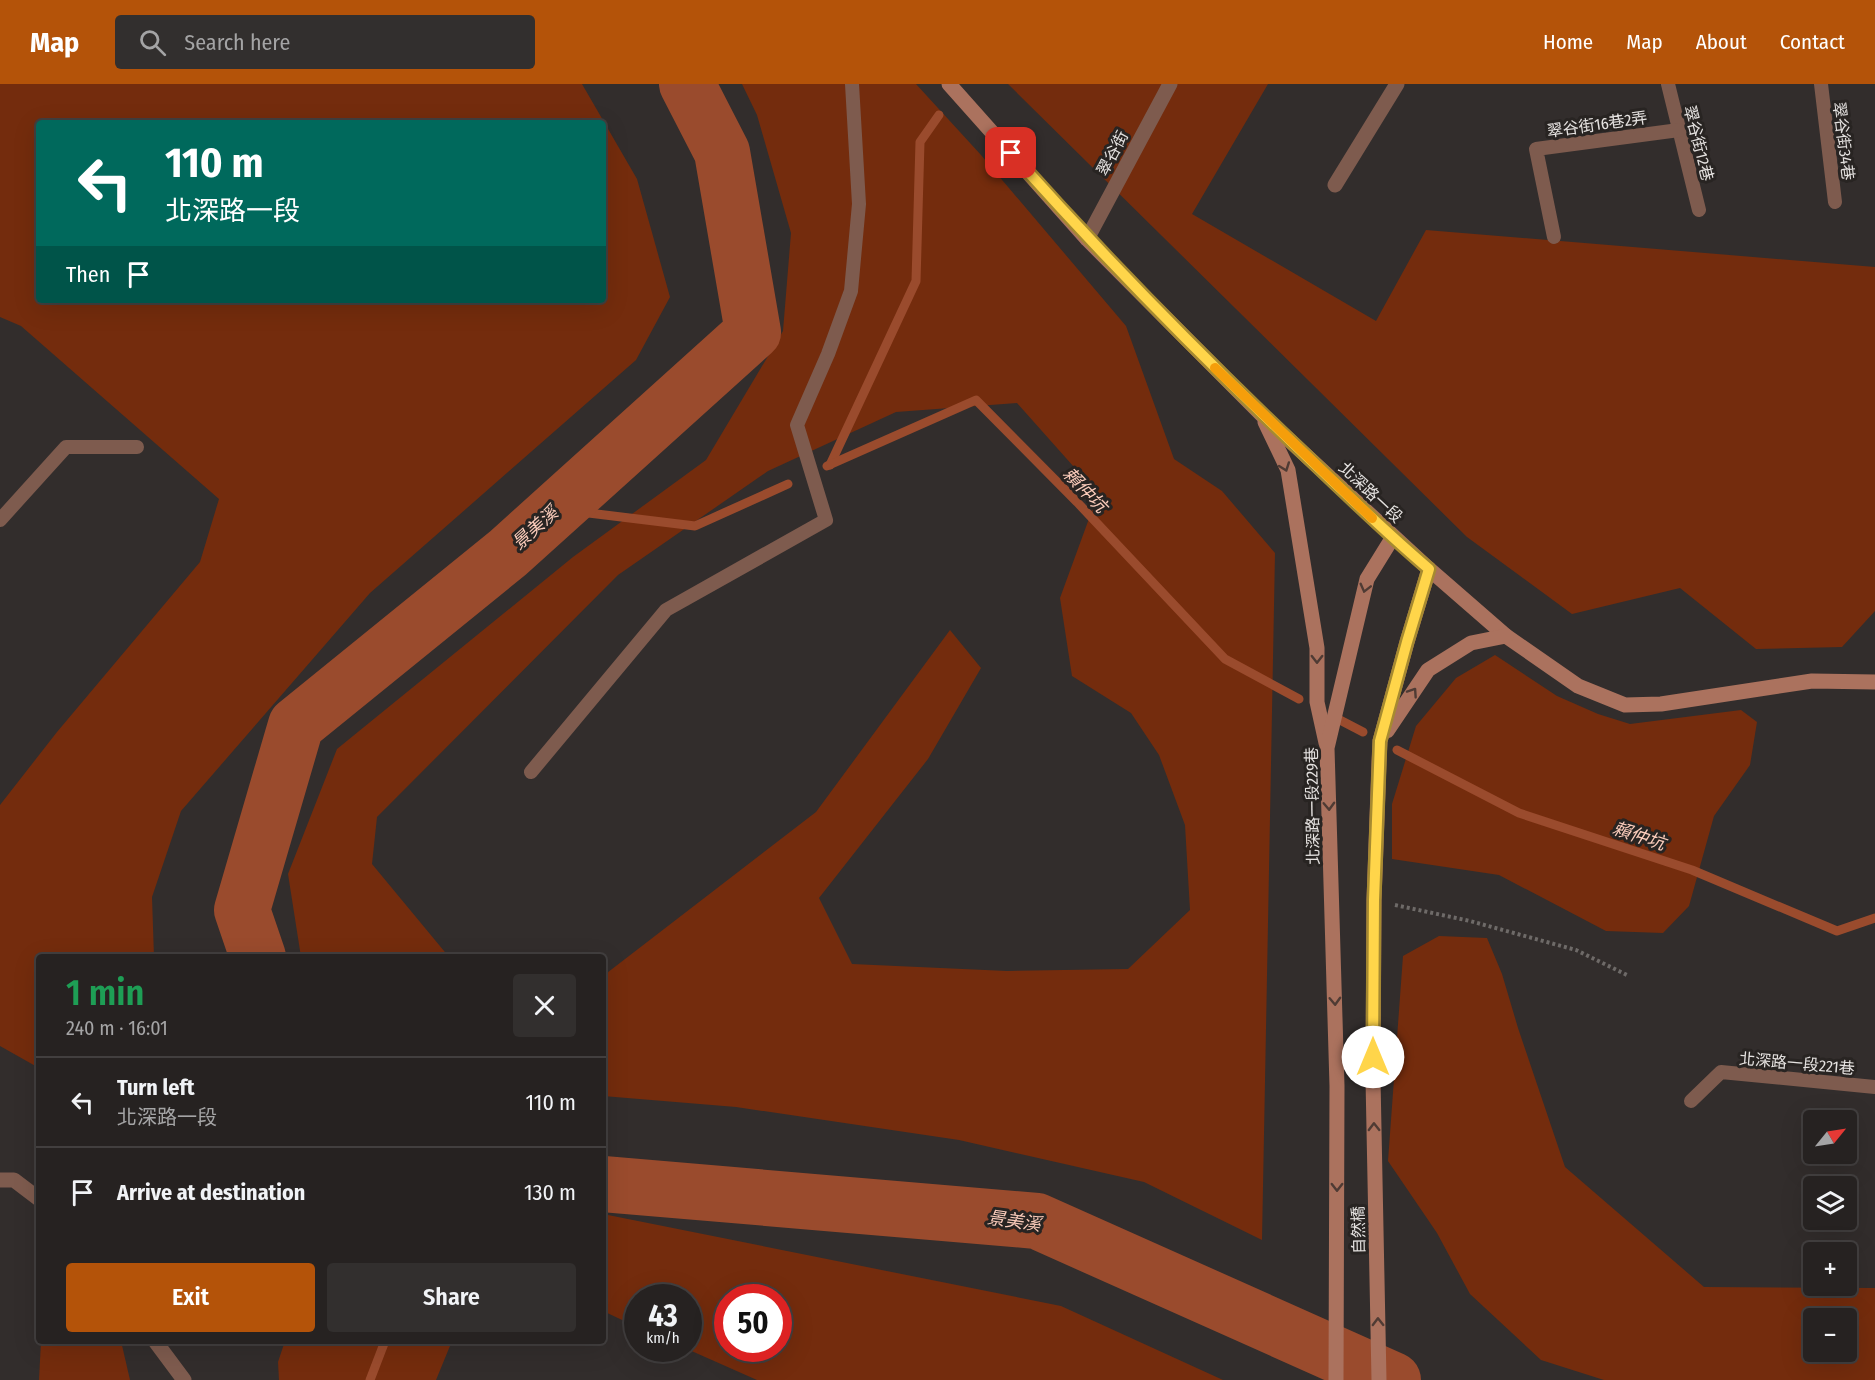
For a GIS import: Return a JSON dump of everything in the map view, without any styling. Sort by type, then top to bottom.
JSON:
[{"type":"main road","name":"北深路一段","points":[[949,84],[1087,238],[1262,414],[1393,537],[1506,636],[1578,686],[1625,705],[1661,704],[1812,681],[1875,682]]},
{"type":"main road","points":[[1262,414],[1288,470],[1317,648],[1317,702],[1327,748]]},
{"type":"main road","name":"北深路一段229巷","points":[[1337,1086],[1327,748],[1367,579],[1393,537]]},
{"type":"main road","points":[[1374,900],[1380,741],[1429,569]]},
{"type":"main road","points":[[1380,741],[1428,670],[1471,643],[1506,636]]},
{"type":"main road","name":"自然橋","points":[[1374,900],[1373,1079],[1379,1380]]},
{"type":"main road","name":"自然橋","points":[[1336,1380],[1337,1086]]},
{"type":"street","name":"翠谷街","points":[[1087,238],[1170,84]]},
{"type":"street","points":[[1335,185],[1397,84]]},
{"type":"street","points":[[0,1180],[14,1180],[36,1197]]},
{"type":"street","points":[[157,1344],[184,1380]]},
{"type":"lane","points":[[531,772],[666,610],[826,520],[797,425],[828,354],[851,291],[859,204],[852,84]]},
{"type":"lane","name":"翠谷街12巷","points":[[1668,84],[1699,210]]},
{"type":"lane","name":"翠谷街34巷","points":[[1821,84],[1835,202]]},
{"type":"lane","name":"翠谷街16巷2弄","points":[[1554,237],[1536,149],[1679,130]]},
{"type":"lane","points":[[0,520],[66,447],[137,447]]},
{"type":"lane","name":"北深路一段221巷","points":[[1691,1101],[1721,1072],[1875,1087]]},
{"type":"path","points":[[1374,900],[1470,921],[1576,950],[1629,976]]},
{"type":"shaded area","points":[[0,84],[582,84],[603,120],[36,120],[36,303],[606,303],[606,125],[637,179],[670,297],[636,360],[370,593],[181,811],[152,897],[154,954],[36,954],[36,1066],[0,1046],[0,805],[57,732],[200,562],[219,499],[21,326],[0,317]]},
{"type":"shaded area","points":[[742,84],[916,84],[981,155],[1126,326],[1174,459],[1222,491],[1275,553],[1262,1240],[1144,1182],[959,1140],[736,1107],[606,1096],[606,974],[816,812],[950,630],[981,668],[928,759],[819,898],[852,964],[1007,971],[1128,969],[1190,910],[1185,825],[1159,755],[1131,713],[1072,676],[1060,598],[1098,494],[1017,403],[896,412],[768,471],[618,575],[377,817],[372,864],[447,954],[301,954],[288,874],[337,749],[573,557],[706,460],[783,331],[791,233],[757,115]]},
{"type":"shaded area","points":[[1008,84],[1268,84],[1192,214],[1376,321],[1426,230],[1875,267],[1875,611],[1842,647],[1756,649],[1680,588],[1572,614],[1467,537]]},
{"type":"shaded area","points":[[1495,655],[1557,696],[1598,714],[1630,724],[1741,710],[1757,722],[1750,765],[1714,816],[1689,906],[1663,933],[1606,931],[1499,875],[1392,859],[1392,804],[1416,726],[1456,678]]},
{"type":"shaded area","points":[[1439,936],[1487,938],[1502,974],[1565,1167],[1704,1287],[1803,1288],[1803,1296],[1857,1296],[1857,1288],[1875,1288],[1875,1380],[1604,1380],[1541,1360],[1470,1294],[1437,1233],[1388,1161],[1403,956]]},
{"type":"shaded area","points":[[606,1215],[1061,1306],[1223,1380],[757,1380],[716,1362],[792,1362],[792,1284],[714,1284],[714,1361],[702,1356],[702,1284],[624,1284],[624,1321],[606,1312]]},
{"type":"shaded area","points":[[41,1344],[122,1344],[130,1380],[39,1380]]},
{"type":"shaded area","points":[[284,1344],[451,1344],[436,1380],[279,1380],[278,1362]]},
{"type":"waterway","name":"景美溪","points":[[257,954],[242,910],[296,725],[508,553],[753,332],[722,152],[687,84]]},
{"type":"waterway","points":[[830,465],[916,281],[920,142],[939,115]]},
{"type":"waterway","name":"賴仲坑","points":[[827,466],[976,400],[1077,502],[1225,659],[1299,699]]},
{"type":"waterway","name":"賴仲坑","points":[[556,509],[695,526],[788,484]]},
{"type":"waterway","name":"賴仲坑","points":[[1338,719],[1363,732]]},
{"type":"waterway","name":"賴仲坑","points":[[1397,750],[1519,813],[1692,870],[1837,931],[1875,918]]},
{"type":"waterway","name":"景美溪","points":[[606,1184],[1037,1221],[1393,1380]]},
{"type":"waterway","points":[[370,1380],[384,1344]]},
{"type":"slow traffic","points":[[1215,368],[1372,518]]},
{"type":"route","points":[[1011,153],[1087,238],[1223,377],[1429,569],[1380,741],[1374,900],[1373,1057]]}]
